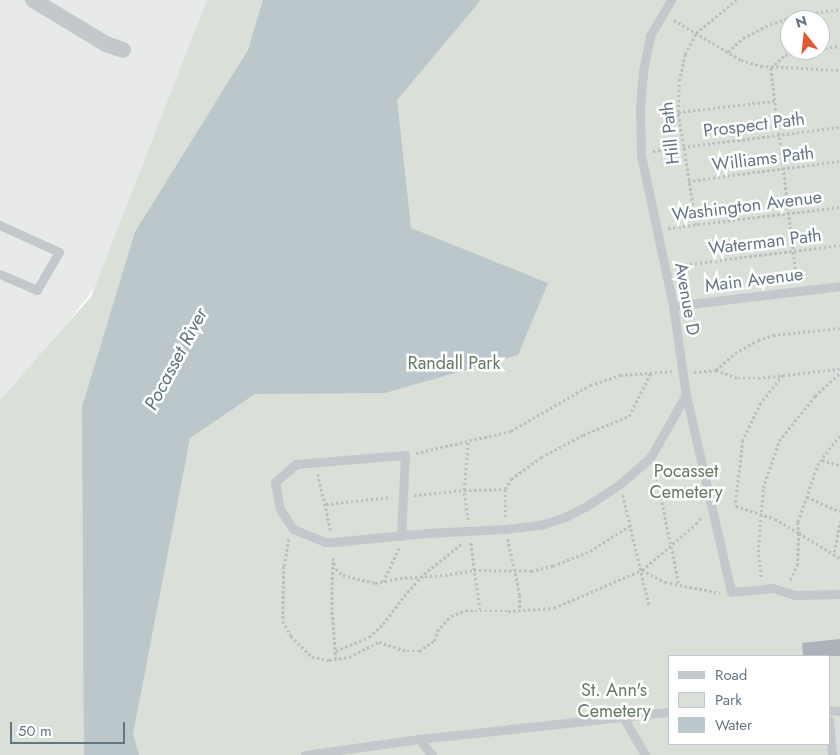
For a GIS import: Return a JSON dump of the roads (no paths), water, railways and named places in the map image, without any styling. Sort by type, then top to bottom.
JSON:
[{"type":"street","points":[[33,0],[106,44],[123,50]]},
{"type":"lane","name":"Avenue D","points":[[670,0],[650,36],[643,73],[640,109],[641,153],[672,306],[686,395],[731,592],[773,588],[796,595],[840,594]]},
{"type":"lane","points":[[0,225],[59,252],[37,290],[0,274]]},
{"type":"lane","name":"Main Avenue","points":[[672,306],[840,286]]},
{"type":"lane","points":[[401,536],[405,455],[296,464],[275,482],[280,509],[293,529],[325,542],[541,525],[567,516],[620,484],[652,454],[686,395]]},
{"type":"lane","points":[[305,755],[418,739],[668,712]]},
{"type":"lane","points":[[623,717],[645,755]]},
{"type":"lane","points":[[830,732],[832,755]]},
{"type":"lane","points":[[418,739],[432,755]]},
{"type":"water","name":"Pocasset River","points":[[263,0],[481,0],[397,100],[411,228],[548,283],[518,355],[385,393],[255,394],[190,438],[133,734],[139,755],[84,755],[82,407],[135,232],[248,50]]},
{"type":"park label","name":"Randall Park","points":[[454,363]]},
{"type":"park label","name":"Pocasset Cemetery","points":[[686,482]]},
{"type":"park label","name":"St. Ann's Cemetery","points":[[614,701]]}]
